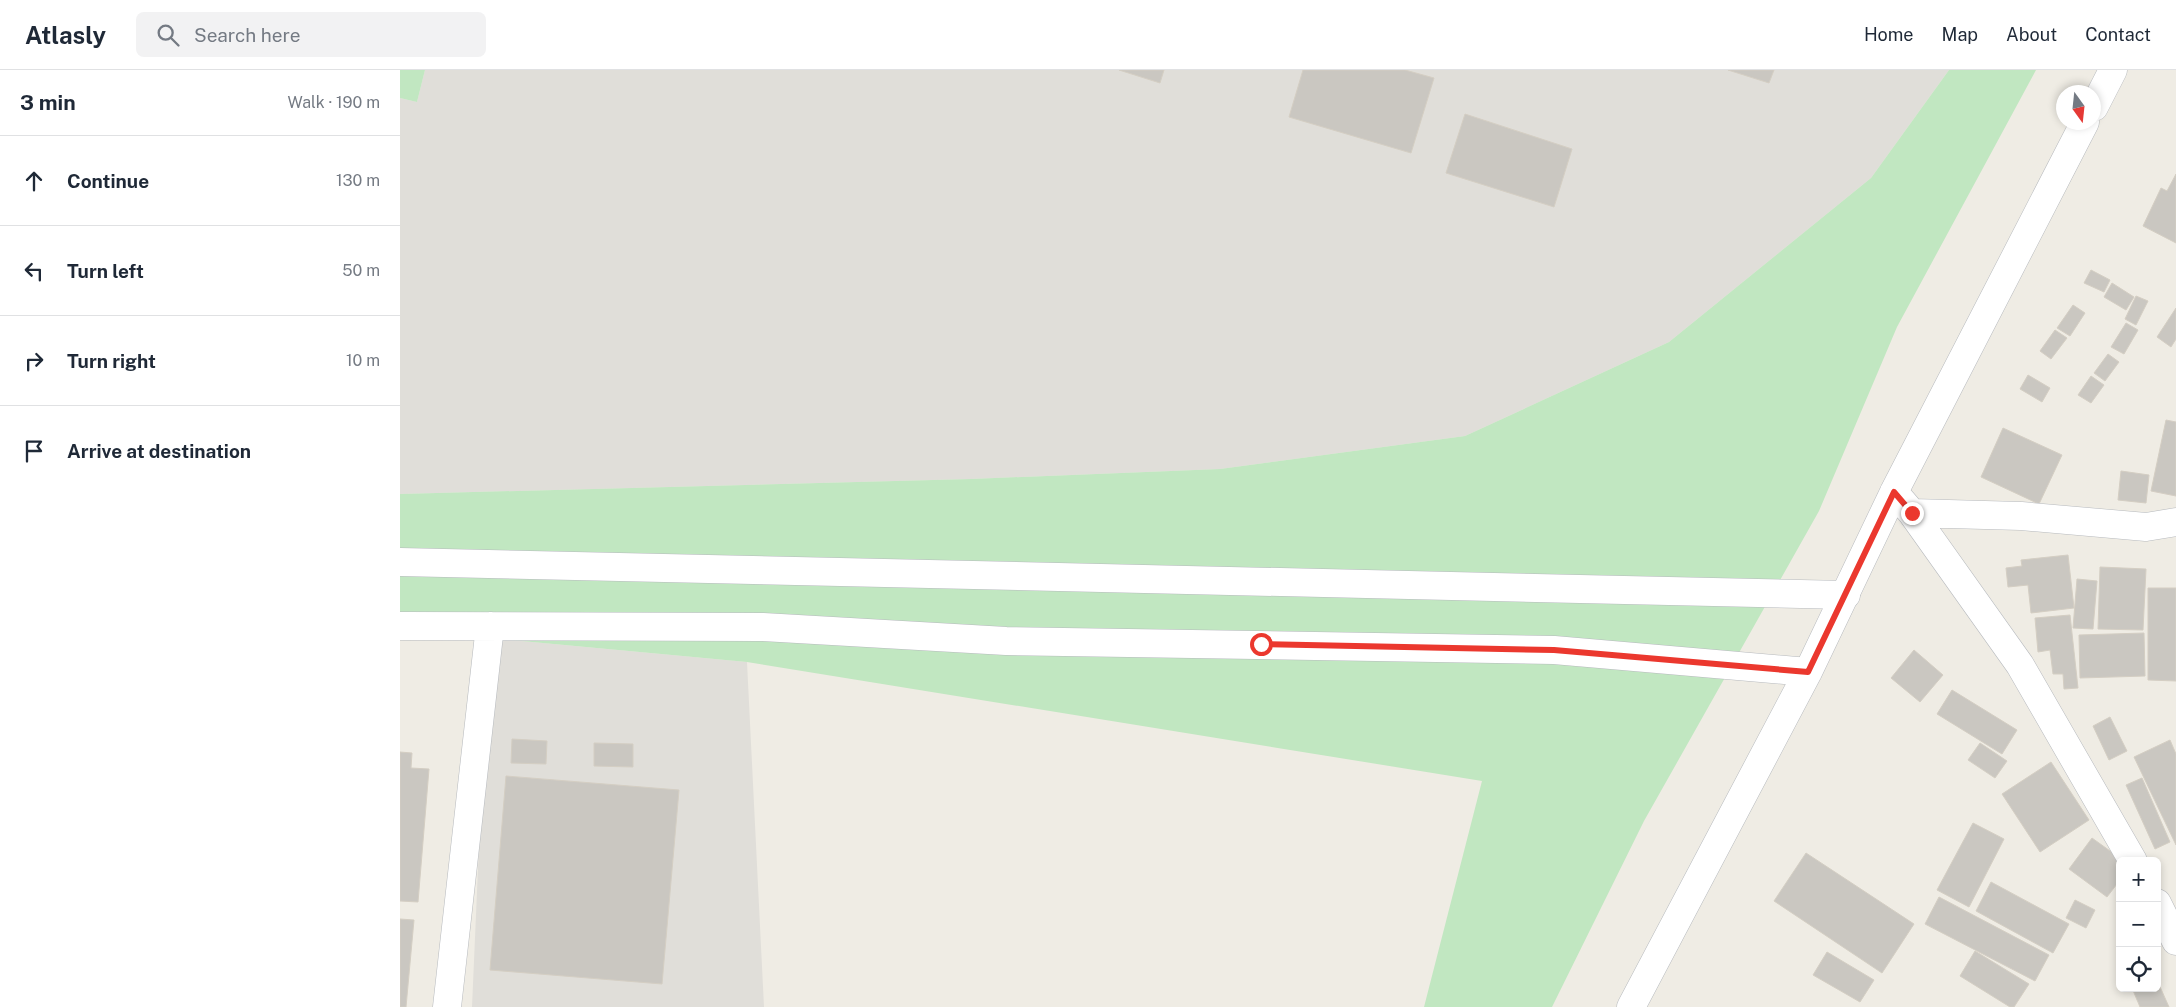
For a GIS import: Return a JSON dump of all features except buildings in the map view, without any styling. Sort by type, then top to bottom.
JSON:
[{"type":"street","points":[[2101,93],[2113,70]]},
{"type":"street","points":[[1632,1007],[1808,672],[1894,492],[2082,130]]},
{"type":"street","points":[[1894,492],[1912,513],[2020,666],[2131,857]]},
{"type":"street","points":[[1912,513],[2021,516],[2146,527],[2176,522]]},
{"type":"street","points":[[400,562],[1846,595]]},
{"type":"street","points":[[400,626],[763,627],[1006,641],[1554,650],[1808,672]]},
{"type":"street","points":[[447,1007],[490,626]]},
{"type":"street","points":[[2161,896],[2176,890]]},
{"type":"street","points":[[2161,911],[2176,941]]},
{"type":"shaded area","points":[[425,70],[1949,70],[1871,178],[1669,342],[1465,436],[1220,469],[971,479],[400,494],[400,98],[417,102]]},
{"type":"shaded area","points":[[488,638],[747,662],[764,1007],[472,1007]]},
{"type":"green space","points":[[400,70],[425,70],[417,102],[400,98]]},
{"type":"green space","points":[[1949,70],[2036,70],[1897,327],[1819,511],[1644,821],[1552,1007],[1424,1007],[1482,781],[747,662],[488,638],[400,636],[400,494],[971,479],[1220,469],[1465,436],[1669,342],[1871,178]]},
{"type":"route","points":[[1261,644],[1554,650],[1808,672],[1894,492],[1912,513]]}]
